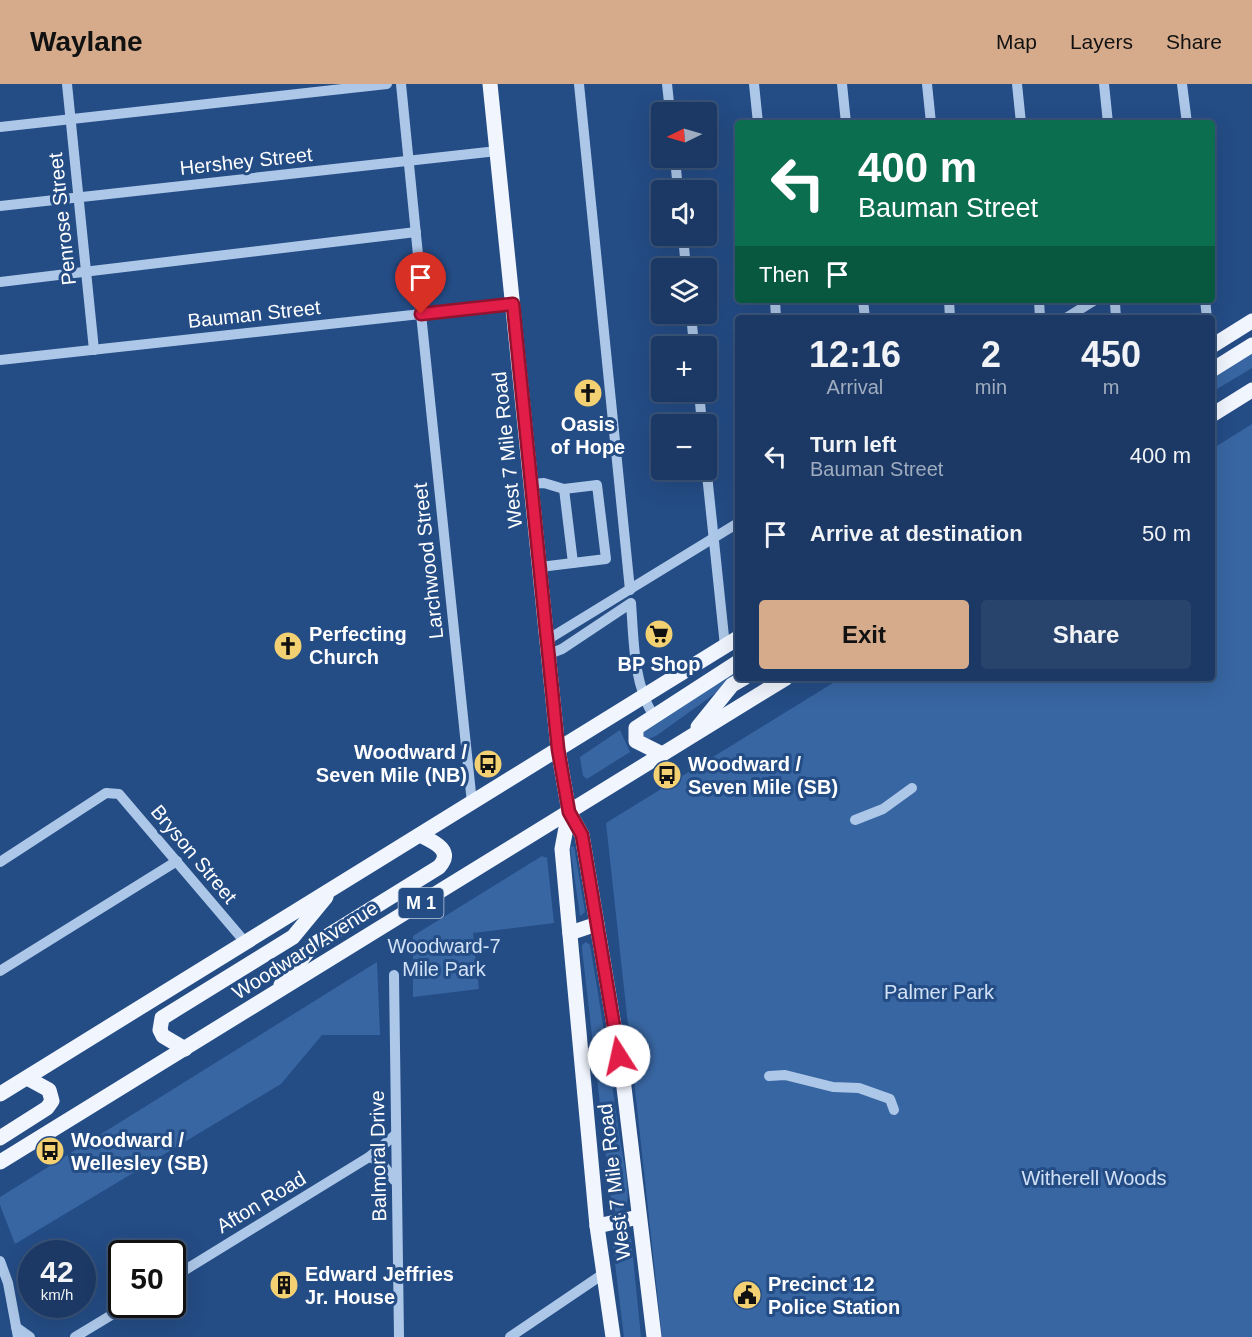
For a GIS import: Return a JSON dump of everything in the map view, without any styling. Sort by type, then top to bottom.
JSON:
[{"type":"main road","name":"West 7 Mile Road","points":[[490,84],[558,749],[569,812],[582,835],[623,1079],[654,1337]]},
{"type":"main road","points":[[1215,343],[1252,321]]},
{"type":"main road","points":[[1215,368],[1252,345]]},
{"type":"main road","points":[[1215,413],[1252,390]]},
{"type":"main road","name":"Woodward Avenue","points":[[0,1094],[732,642]]},
{"type":"main road","points":[[662,754],[641,745],[634,735],[636,728],[735,664]]},
{"type":"main road","points":[[691,736],[732,686],[740,681]]},
{"type":"main road","name":"Woodward Avenue","points":[[0,1162],[781,681]]},
{"type":"main road","name":"West 7 Mile Road","points":[[569,812],[562,849],[597,1226],[614,1337]]},
{"type":"main road","points":[[273,994],[313,945],[439,867],[444,861],[441,847],[420,835]]},
{"type":"main road","points":[[184,1049],[163,1036],[160,1030],[162,1018],[293,937],[334,888]]},
{"type":"main road","points":[[570,933],[597,924]]},
{"type":"main road","points":[[0,1138],[47,1108],[52,1101],[49,1090],[27,1078]]},
{"type":"main road","points":[[597,1226],[639,1217]]},
{"type":"street","name":"Penrose Street","points":[[67,84],[94,350]]},
{"type":"street","points":[[0,128],[387,84]]},
{"type":"street","name":"Larchwood Street","points":[[401,84],[423,305],[421,314],[472,803]]},
{"type":"street","points":[[579,84],[630,590]]},
{"type":"street","points":[[667,84],[669,102]]},
{"type":"street","points":[[754,84],[758,120]]},
{"type":"street","points":[[842,84],[846,120]]},
{"type":"street","points":[[927,84],[931,120]]},
{"type":"street","points":[[1017,84],[1021,120]]},
{"type":"street","points":[[1104,84],[1108,120]]},
{"type":"street","points":[[1182,84],[1186,120]]},
{"type":"street","name":"Hershey Street","points":[[0,206],[497,151]]},
{"type":"street","points":[[0,282],[416,232]]},
{"type":"street","points":[[1071,315],[1090,303]]},
{"type":"street","points":[[1115,303],[1116,315]]},
{"type":"street","name":"Bauman Street","points":[[0,360],[513,304]]},
{"type":"street","points":[[708,480],[714,535],[732,642]]},
{"type":"street","points":[[531,484],[544,483],[564,489],[597,485],[606,559],[540,567]]},
{"type":"street","points":[[564,489],[573,563]]},
{"type":"street","points":[[548,647],[630,590],[714,535],[735,524]]},
{"type":"street","points":[[548,647],[562,649],[631,603],[636,667],[642,697],[653,715]]},
{"type":"street","points":[[855,819],[883,809],[912,788]]},
{"type":"street","name":"Bryson Street","points":[[0,862],[106,793],[119,794],[245,942]]},
{"type":"street","points":[[0,971],[177,861]]},
{"type":"street","name":"Balmoral Drive","points":[[394,975],[399,1337]]},
{"type":"street","points":[[769,1076],[785,1075],[833,1087],[859,1088],[890,1098],[894,1110]]},
{"type":"street","name":"Afton Road","points":[[186,1269],[369,1157],[395,1135]]},
{"type":"street","points":[[369,1157],[389,1170],[396,1183]]},
{"type":"street","points":[[0,1261],[8,1283],[17,1332],[30,1337]]},
{"type":"street","points":[[510,1337],[603,1274]]},
{"type":"street","points":[[75,1337],[108,1317]]},
{"type":"green space","points":[[1252,349],[1252,368],[1215,390],[1215,372]]},
{"type":"green space","name":"Palmer Park","points":[[1252,424],[1252,1337],[662,1337],[606,823],[836,681],[1215,681],[1215,447]]},
{"type":"green space","points":[[735,667],[735,679],[656,736],[649,739],[644,738],[642,728]]},
{"type":"green space","points":[[620,730],[630,752],[587,779],[583,776],[580,757]]},
{"type":"green space","points":[[574,846],[585,912],[580,916],[570,847]]},
{"type":"green space","name":"Woodward-7 Mile Park","points":[[542,856],[547,858],[554,923],[473,933],[479,989],[413,997],[413,936]]},
{"type":"green space","points":[[586,942],[590,945],[627,1183],[626,1208],[616,1212],[612,1208],[582,949],[582,945]]},
{"type":"green space","points":[[377,962],[380,1035],[322,1035],[281,1084],[22,1240],[18,1240],[15,1244],[0,1205],[0,1197]]},
{"type":"green space","points":[[620,1232],[625,1232],[631,1238],[641,1337],[624,1337],[613,1247],[614,1238]]},
{"type":"place","name":"Oasis of Hope","points":[[588,393]]},
{"type":"place","name":"BP Shop","points":[[659,634]]},
{"type":"place","name":"Perfecting Church","points":[[288,646]]},
{"type":"place","name":"Woodward / Seven Mile (NB)","points":[[488,764]]},
{"type":"place","name":"Woodward / Seven Mile (SB)","points":[[667,775]]},
{"type":"place","name":"Woodward / Wellesley (SB)","points":[[50,1151]]},
{"type":"place","name":"Edward Jeffries Jr. House","points":[[284,1285]]},
{"type":"place","name":"Precinct 12 Police Station","points":[[747,1295]]},
{"type":"route","points":[[421,314],[513,304],[558,749],[569,812],[582,835],[619,1056]]},
{"type":"park label","name":"Witherell Woods","points":[[1094,1178]]}]
